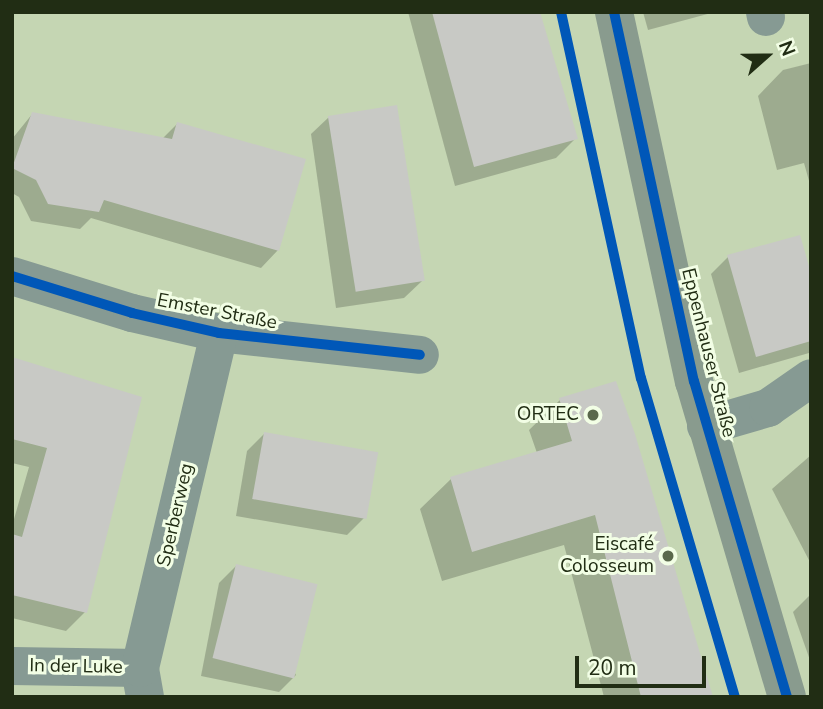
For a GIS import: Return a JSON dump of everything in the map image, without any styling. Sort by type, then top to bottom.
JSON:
[{"type":"main road","name":"Eppenhauser Straße","points":[[614,12],[706,426],[787,697]]},
{"type":"street","name":"Emster Straße","points":[[12,276],[132,313],[219,333],[420,355]]},
{"type":"street","name":"Sperberweg","points":[[142,682],[219,333]]},
{"type":"street","points":[[706,426],[768,408],[811,378]]},
{"type":"street","name":"In der Luke","points":[[12,666],[142,682]]},
{"type":"building","points":[[432,12],[540,12],[578,139],[474,167]]},
{"type":"building","points":[[397,105],[425,281],[356,292],[328,116]]},
{"type":"building","points":[[32,112],[172,139],[177,122],[306,159],[279,251],[104,200],[99,212],[48,204],[36,180],[12,168]]},
{"type":"building","points":[[800,235],[811,273],[811,341],[756,357],[727,255]]},
{"type":"building","points":[[12,357],[142,397],[87,613],[12,595],[12,534],[22,537],[47,448],[12,439]]},
{"type":"building","points":[[616,381],[635,434],[713,697],[641,697],[595,515],[472,552],[450,477],[572,441],[559,398]]},
{"type":"building","points":[[264,432],[378,452],[366,519],[252,499]]},
{"type":"building","points":[[236,564],[318,584],[294,678],[213,658]]},
{"type":"cycle path","points":[[561,12],[641,378],[735,697]]},
{"type":"cycle path","points":[[614,12],[694,381],[787,697]]},
{"type":"cycle path","points":[[12,276],[132,313],[219,333],[420,355]]},
{"type":"place","name":"ORTEC","points":[[593,415]]},
{"type":"place","name":"Eiscafé Colosseum","points":[[668,556]]}]
